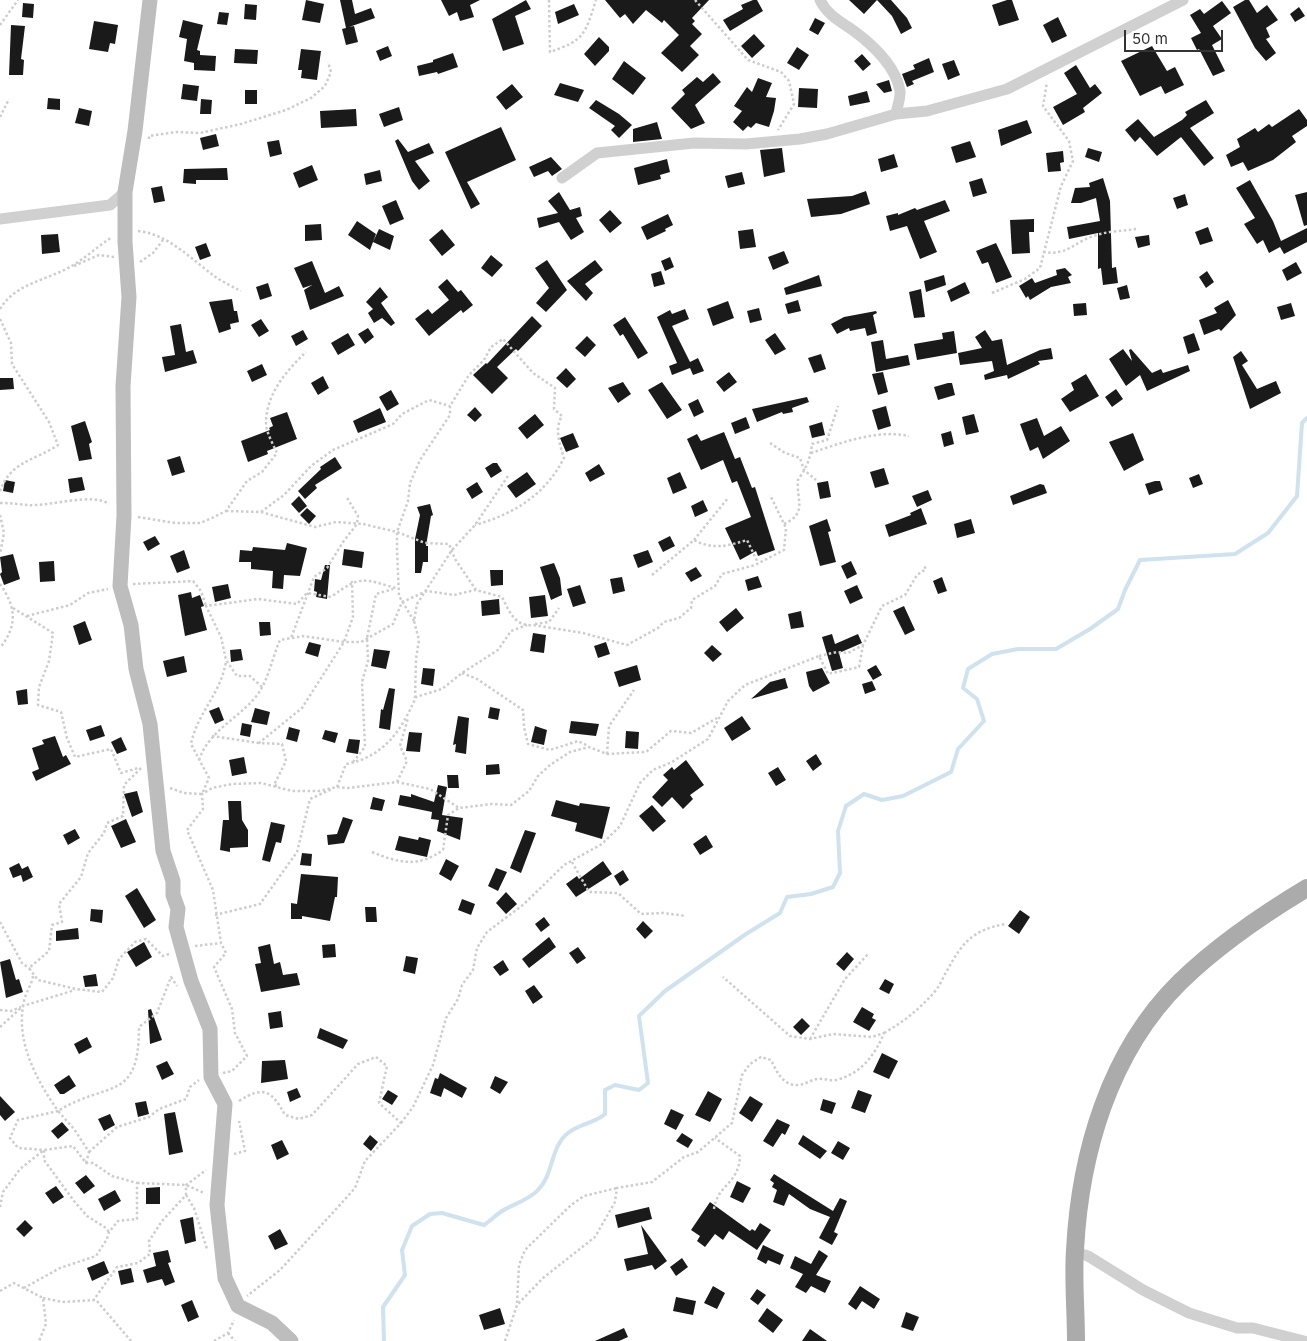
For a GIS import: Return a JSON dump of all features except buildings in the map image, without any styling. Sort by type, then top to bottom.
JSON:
[{"type":"main road","points":[[1076,1341],[1075,1252],[1078,1208],[1092,1136],[1104,1101],[1121,1064],[1160,1004],[1202,961],[1240,931],[1307,888]]},
{"type":"street","points":[[150,0],[135,131],[125,192],[124,236],[129,297],[123,386],[124,516],[120,586],[131,625],[136,668],[150,724],[162,851],[173,880],[173,895],[178,909],[176,927],[184,949],[191,981],[210,1029],[211,1077],[225,1104],[217,1205],[225,1278],[238,1306],[272,1323],[291,1341]]},
{"type":"street","points":[[820,0],[838,22],[853,31],[891,68],[901,92],[896,114]]},
{"type":"street","points":[[562,178],[597,153],[694,143],[746,144],[827,134],[896,114],[927,111],[1007,89],[1183,0]]},
{"type":"street","points":[[0,219],[110,204],[125,192]]},
{"type":"street","points":[[1075,1252],[1088,1256],[1142,1290],[1189,1313],[1237,1328],[1253,1328],[1304,1341]]},
{"type":"path","points":[[0,25],[18,0]]},
{"type":"path","points":[[549,0],[550,52],[573,44],[588,27],[596,0]]},
{"type":"path","points":[[695,0],[748,60],[781,72],[789,81],[794,104],[770,142]]},
{"type":"path","points":[[148,143],[149,136],[176,132],[200,133],[241,124],[286,110],[312,98],[325,86],[331,72],[328,62]]},
{"type":"path","points":[[992,293],[1026,280],[1040,268],[1061,186],[1073,161],[1069,141],[1043,106],[1050,66]]},
{"type":"path","points":[[0,117],[9,99]]},
{"type":"path","points":[[1043,252],[1057,254],[1067,252],[1082,240],[1099,234],[1136,229]]},
{"type":"path","points":[[0,319],[10,343],[12,364],[49,422],[58,445],[46,453],[24,461],[4,479],[0,491]]},
{"type":"path","points":[[398,782],[407,761],[400,746],[416,698],[416,659],[419,640],[414,621],[402,602],[397,588],[397,532],[408,501],[410,483],[420,460],[450,415],[450,406],[469,375],[484,360],[491,347],[503,339],[533,372],[555,388],[554,409],[562,416],[558,422],[558,438],[564,458],[556,473],[528,502],[510,513],[475,524]]},
{"type":"path","points":[[226,510],[247,481],[262,472],[277,453],[266,424],[269,405],[286,370],[306,352]]},
{"type":"path","points":[[261,512],[284,495],[311,466],[333,450],[392,424],[402,414],[429,400],[450,406]]},
{"type":"path","points":[[784,524],[793,520],[798,512],[800,500],[798,479],[804,470],[812,444],[827,440],[838,406]]},
{"type":"path","points":[[810,453],[847,442],[894,433],[909,436]]},
{"type":"path","points":[[770,442],[785,453],[800,458],[804,470],[816,480]]},
{"type":"path","points":[[414,621],[417,604],[452,550],[475,524],[508,476]]},
{"type":"path","points":[[0,478],[4,479]]},
{"type":"path","points":[[215,915],[260,904],[297,852],[310,799],[337,787],[346,764],[381,750],[405,722],[416,698],[442,689],[462,673],[498,650],[511,632],[533,624],[583,633],[627,645],[658,628],[664,622],[679,618],[691,608],[692,600],[715,586],[722,574],[758,563],[784,550],[786,528],[770,495]]},
{"type":"path","points":[[280,640],[291,638],[314,577],[327,568],[357,524],[358,516],[346,496]]},
{"type":"path","points":[[652,575],[694,540],[728,498]]},
{"type":"path","points":[[0,504],[15,502],[28,505],[105,500],[124,516],[175,522],[200,522],[226,510],[261,512],[315,527],[336,522],[357,524],[397,532],[424,543],[449,544],[476,590]]},
{"type":"path","points":[[0,515],[4,533],[0,554]]},
{"type":"path","points":[[694,540],[708,548],[733,545],[747,540],[758,563]]},
{"type":"path","points":[[819,656],[828,674],[859,667],[863,645],[882,606],[905,595],[917,575],[926,569],[924,566]]},
{"type":"path","points":[[307,593],[331,597],[352,581],[370,581],[397,588]]},
{"type":"path","points":[[259,743],[302,708],[344,642],[354,617],[352,581]]},
{"type":"path","points":[[0,584],[13,608],[53,633],[49,661],[39,687],[38,705],[61,712],[67,738],[75,757],[111,750],[121,773],[155,764]]},
{"type":"path","points":[[352,763],[365,747],[362,682],[368,661],[367,638],[376,594],[397,588]]},
{"type":"path","points":[[280,640],[304,636],[344,642],[361,642],[393,624],[402,602],[427,591],[454,595],[476,590],[502,597],[513,618],[526,625],[549,622],[559,608]]},
{"type":"path","points":[[86,1163],[89,1152],[118,1127],[149,1117],[159,1109],[186,1099],[190,1087],[197,1081],[232,1071],[246,1056],[235,1033],[232,1009],[214,967],[226,953],[220,942],[213,890],[187,830],[203,809],[202,794],[209,778],[191,744],[194,732],[223,679],[226,660],[221,637],[206,606],[258,599],[297,604],[307,593]]},
{"type":"path","points":[[0,648],[7,640],[12,624],[13,608]]},
{"type":"path","points":[[199,760],[202,750],[212,736],[242,712],[262,687],[280,640]]},
{"type":"path","points":[[214,1341],[228,1333],[238,1306],[258,1286],[280,1270],[355,1188],[366,1161],[413,1107],[433,1065],[446,1018],[458,1000],[462,985],[472,970],[478,948],[487,932],[524,904],[564,865],[602,844],[620,826],[640,783],[653,770],[672,762],[708,738],[728,700],[745,684],[819,656],[837,652],[848,653],[863,645]]},
{"type":"path","points":[[226,660],[237,676],[250,676],[262,687]]},
{"type":"path","points":[[462,673],[477,679],[523,710],[528,744],[550,750],[578,741],[607,754],[646,752],[670,731],[691,734],[717,718]]},
{"type":"path","points":[[607,754],[609,726],[634,690]]},
{"type":"path","points":[[212,736],[259,743],[282,744],[286,761],[274,785],[292,791]]},
{"type":"path","points":[[372,852],[406,863],[429,860],[443,850],[448,815],[459,808],[492,804],[511,805],[529,791],[538,776],[550,765],[570,752],[589,747]]},
{"type":"path","points":[[29,968],[49,951],[52,925],[62,922],[59,904],[81,877],[88,853],[104,833],[107,823],[123,816],[124,786],[140,768]]},
{"type":"path","points":[[157,783],[184,793],[202,794],[212,788],[232,784],[261,783],[292,791],[319,791],[337,787],[348,788],[398,782],[430,789],[459,808]]},
{"type":"path","points":[[572,862],[589,892],[618,893],[641,914],[663,913],[686,916]]},
{"type":"path","points":[[0,922],[22,962],[38,980],[76,989],[102,992],[113,978],[119,959],[135,942],[146,939],[163,956],[184,949],[220,942]]},
{"type":"path","points":[[723,977],[790,1036],[810,1039],[833,1034],[872,1037],[884,1033],[909,1019],[938,987],[962,945],[970,938],[993,925],[1005,924]]},
{"type":"path","points":[[810,1039],[845,979],[868,954]]},
{"type":"path","points":[[29,968],[34,977],[23,1006],[23,1043],[41,1086],[89,1152]]},
{"type":"path","points":[[86,1163],[72,1146],[44,1150],[18,1148],[10,1138],[18,1120],[58,1111],[78,1099],[111,1090],[123,1084],[136,1065],[139,1027],[158,1013],[171,977],[179,988],[191,981]]},
{"type":"path","points":[[0,1010],[11,1011],[76,989]]},
{"type":"path","points":[[0,1027],[23,1006]]},
{"type":"path","points":[[505,1341],[517,1305],[519,1265],[525,1250],[571,1205],[584,1196],[652,1182],[684,1157],[698,1152],[732,1123],[742,1075],[750,1064],[761,1057],[771,1060],[781,1078],[789,1084],[799,1085],[816,1079],[834,1080],[850,1075],[868,1063],[884,1033]]},
{"type":"path","points":[[238,1108],[239,1101],[253,1093],[268,1094],[275,1097],[285,1115],[299,1119],[312,1115],[358,1064],[376,1057],[387,1066],[379,1103],[401,1123]]},
{"type":"path","points":[[186,1185],[220,1157],[245,1150],[238,1116]]},
{"type":"path","points":[[714,1209],[715,1198],[740,1169],[740,1156],[715,1138]]},
{"type":"path","points":[[0,1207],[3,1192],[20,1169],[44,1150]]},
{"type":"path","points":[[44,1150],[44,1160],[74,1202],[87,1216],[109,1232]]},
{"type":"path","points":[[86,1163],[93,1163],[112,1176],[137,1183],[186,1185],[208,1195],[217,1205]]},
{"type":"path","points":[[24,1288],[60,1268],[96,1256],[107,1239],[109,1232],[118,1221],[137,1219],[137,1183]]},
{"type":"path","points":[[93,1300],[117,1268],[138,1263],[150,1254],[149,1242],[162,1221],[186,1195],[186,1185]]},
{"type":"path","points":[[517,1305],[543,1278],[595,1237],[614,1202],[617,1188]]},
{"type":"path","points":[[0,1291],[14,1283],[43,1298],[62,1302],[96,1300],[131,1341]]},
{"type":"path","points":[[39,1341],[46,1324],[43,1298]]},
{"type":"path","points":[[228,1333],[235,1341]]},
{"type":"waterway","points":[[384,1341],[383,1307],[405,1275],[402,1250],[412,1226],[430,1214],[442,1213],[484,1225],[502,1211],[526,1199],[538,1190],[547,1176],[562,1139],[577,1127],[597,1120],[605,1114],[605,1090],[615,1085],[639,1090],[648,1083],[639,1016],[665,991],[746,934],[780,913],[787,897],[811,894],[833,887],[840,873],[838,831],[846,806],[864,794],[882,800],[903,796],[951,772],[958,749],[984,721],[977,699],[963,688],[968,669],[992,654],[1018,649],[1056,649],[1090,629],[1118,609],[1140,560],[1235,554],[1268,533],[1297,496],[1302,423],[1307,418]]}]
